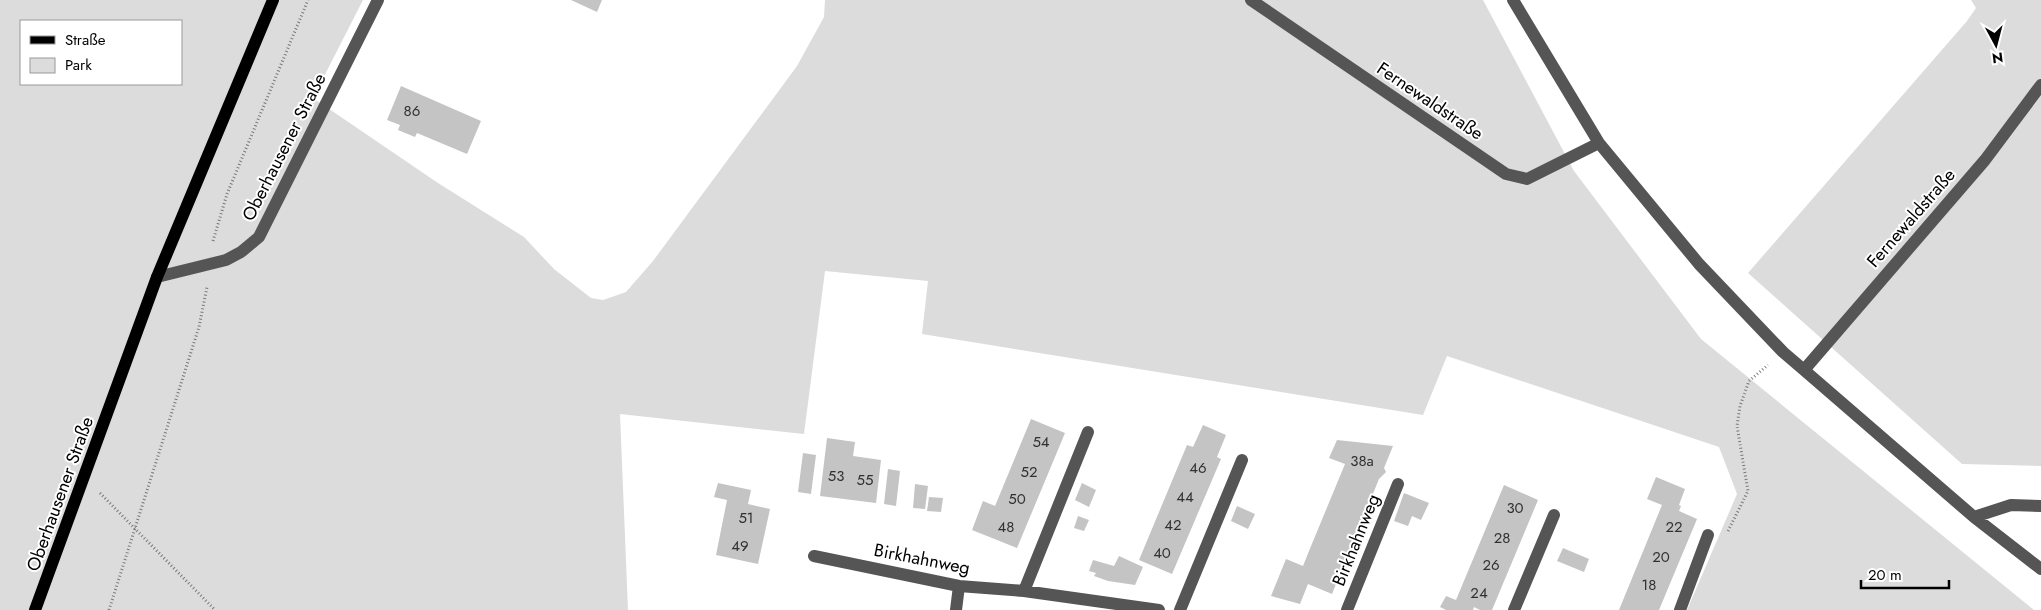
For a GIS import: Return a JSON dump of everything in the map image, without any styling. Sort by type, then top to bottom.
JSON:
[{"type":"main road","name":"Oberhausener Straße","points":[[36,610],[157,277],[273,0]]},
{"type":"street","name":"Oberhausener Straße","points":[[157,277],[226,260],[241,252],[258,237],[378,0]]},
{"type":"street","name":"Fernewaldstraße","points":[[1251,0],[1506,174],[1527,179],[1599,143]]},
{"type":"street","points":[[1513,0],[1599,143],[1699,264],[1784,352],[1804,370],[1974,517],[2041,569]]},
{"type":"street","name":"Fernewaldstraße","points":[[1804,370],[1985,160],[2041,85]]},
{"type":"street","points":[[1024,591],[1088,432]]},
{"type":"street","points":[[1180,610],[1242,460]]},
{"type":"street","name":"Birkhahnweg","points":[[1347,610],[1398,484]]},
{"type":"street","points":[[1974,517],[2011,505],[2041,506]]},
{"type":"street","points":[[1514,610],[1554,515]]},
{"type":"street","points":[[1680,610],[1708,535]]},
{"type":"street","name":"Birkhahnweg","points":[[814,556],[959,586],[1024,591],[1159,610]]},
{"type":"street","points":[[956,610],[959,586]]},
{"type":"path","points":[[109,610],[199,327],[213,240],[227,194],[308,0]]},
{"type":"path","points":[[1728,532],[1748,491],[1737,426],[1740,406],[1749,382],[1784,352]]},
{"type":"path","points":[[84,478],[215,610]]},
{"type":"green space","points":[[0,0],[363,0],[313,98],[438,183],[524,237],[554,269],[591,298],[603,300],[626,292],[653,261],[797,66],[824,17],[825,0],[1483,0],[1574,171],[1701,339],[2034,610],[1687,610],[1737,494],[1719,447],[1447,356],[1423,415],[922,334],[928,281],[825,271],[804,434],[620,414],[628,610],[0,610]]},
{"type":"green space","points":[[1971,0],[2041,0],[2041,466],[1962,464],[1748,273],[1967,21],[1976,8]]},
{"type":"building","points":[[571,0],[602,0],[597,12]]},
{"type":"building","points":[[401,86],[481,121],[467,154],[417,133],[415,137],[398,130],[400,125],[387,120]]},
{"type":"building","points":[[1031,419],[1065,433],[1017,548],[972,530],[983,501],[995,506]]},
{"type":"building","points":[[1203,425],[1226,435],[1217,457],[1221,459],[1172,574],[1139,560],[1187,445],[1193,447]]},
{"type":"building","points":[[827,438],[855,442],[853,456],[881,460],[876,503],[820,496]]},
{"type":"building","points":[[1337,440],[1393,446],[1384,468],[1386,472],[1379,479],[1332,594],[1308,584],[1300,604],[1271,596],[1286,559],[1303,566],[1345,464],[1329,458]]},
{"type":"building","points":[[803,453],[816,455],[811,494],[798,492]]},
{"type":"building","points":[[888,469],[900,471],[896,506],[884,504]]},
{"type":"building","points":[[1656,477],[1685,489],[1679,505],[1681,506],[1679,511],[1697,519],[1659,610],[1619,610],[1662,505],[1647,499]]},
{"type":"building","points":[[718,483],[751,490],[748,504],[770,509],[758,564],[716,555],[727,500],[714,497]]},
{"type":"building","points":[[1082,483],[1096,490],[1089,507],[1075,500]]},
{"type":"building","points":[[915,484],[928,486],[925,509],[913,508]]},
{"type":"building","points":[[1504,485],[1538,500],[1492,610],[1480,610],[1474,607],[1473,610],[1446,610],[1440,607],[1446,596],[1456,600]]},
{"type":"building","points":[[1404,493],[1429,503],[1421,520],[1412,516],[1408,526],[1394,521]]},
{"type":"building","points":[[929,497],[943,498],[941,512],[927,511]]},
{"type":"building","points":[[1237,506],[1255,514],[1248,529],[1231,521]]},
{"type":"building","points":[[1078,516],[1089,520],[1084,531],[1074,528]]},
{"type":"building","points":[[1563,548],[1589,559],[1584,572],[1557,561]]},
{"type":"building","points":[[1119,556],[1143,567],[1135,585],[1108,581],[1094,576],[1096,573],[1089,571],[1093,560],[1114,566]]}]
